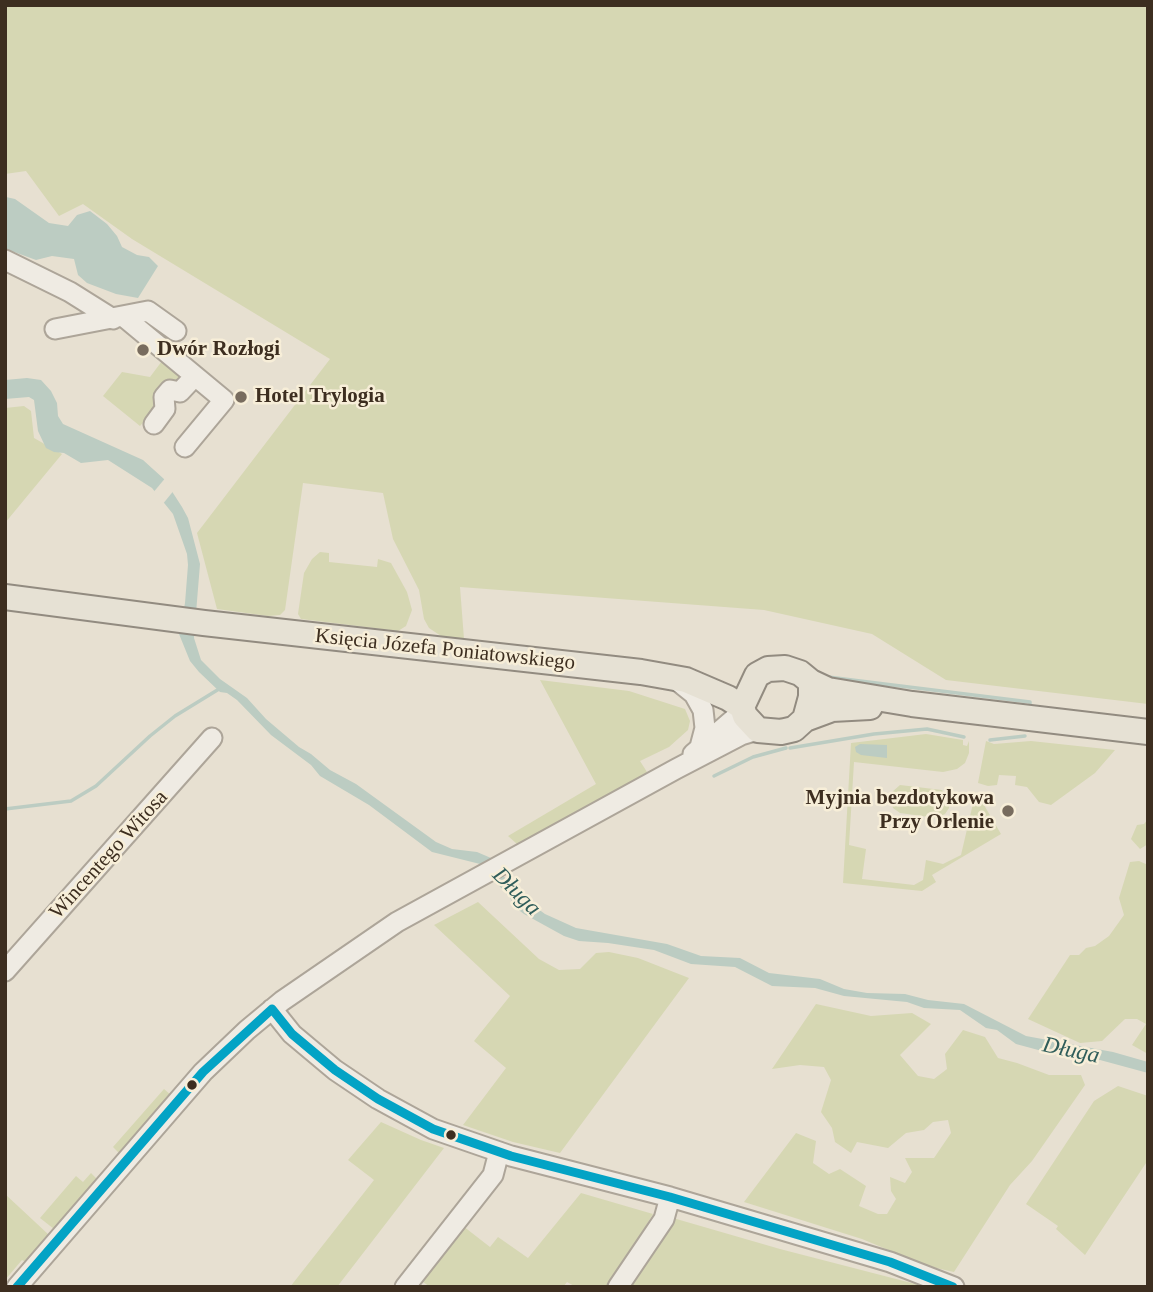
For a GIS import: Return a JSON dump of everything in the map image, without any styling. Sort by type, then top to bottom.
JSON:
[{"type":"main road","name":"Księcia Józefa Poniatowskiego","points":[[5,597],[678,679],[734,680],[757,675]]},
{"type":"main road","points":[[912,704],[832,709],[805,719],[788,731],[748,716],[757,675],[768,669],[785,668],[800,673],[828,690],[912,704],[1148,732]]},
{"type":"main road","name":"Księcia Józefa Poniatowskiego","points":[[678,679],[728,698],[748,716]]},
{"type":"main road","points":[[805,719],[811,697],[811,682]]},
{"type":"street","points":[[5,260],[118,318],[224,400],[185,447]]},
{"type":"street","points":[[55,329],[148,311],[176,331]]},
{"type":"street","points":[[160,417],[178,410],[184,402],[180,392],[195,376]]},
{"type":"street","points":[[678,679],[694,694],[703,710],[705,729],[700,747]]},
{"type":"street","points":[[676,769],[700,747],[748,716]]},
{"type":"street","points":[[17,1287],[203,1072],[272,1009],[387,929],[741,735],[748,716]]},
{"type":"street","name":"Wincentego Witosa","points":[[5,971],[212,738]]},
{"type":"street","points":[[272,1009],[292,1034],[316,1054],[379,1100],[433,1129],[499,1152],[670,1197],[890,1262],[954,1287]]},
{"type":"street","points":[[405,1287],[493,1175],[499,1152]]},
{"type":"street","points":[[618,1287],[664,1219],[670,1197]]},
{"type":"green space","points":[[5,5],[1148,5],[1148,704],[946,680],[872,634],[764,610],[460,587],[464,639],[441,636],[429,628],[424,619],[419,590],[393,539],[383,493],[303,483],[285,610],[280,615],[268,616],[217,609],[197,533],[330,359],[132,239],[83,204],[59,216],[26,171],[5,174]]},
{"type":"green space","points":[[165,357],[187,374],[140,426],[103,396],[122,372],[150,377]]},
{"type":"green space","points":[[24,406],[31,411],[34,438],[62,454],[5,523],[5,408]]},
{"type":"green space","points":[[320,552],[329,553],[329,562],[377,567],[378,559],[391,563],[407,592],[412,610],[406,626],[398,631],[301,619],[298,614],[304,573],[312,559]]},
{"type":"green space","points":[[540,680],[629,691],[685,709],[690,721],[688,730],[669,747],[640,761],[647,772],[619,794],[523,844],[517,844],[508,836],[596,784]]},
{"type":"green space","points":[[926,734],[963,740],[963,745],[967,746],[969,741],[969,753],[965,763],[957,769],[943,772],[854,762],[849,845],[866,849],[862,879],[914,885],[923,880],[926,860],[943,864],[961,855],[975,795],[986,797],[984,805],[1001,834],[932,875],[936,882],[922,891],[843,883],[851,743]]},
{"type":"green space","points":[[986,741],[994,744],[1031,741],[1115,750],[1095,773],[1051,805],[1039,802],[1027,787],[1015,785],[1016,776],[999,775],[997,785],[978,783]]},
{"type":"green space","points":[[900,785],[942,790],[950,799],[949,808],[945,814],[936,818],[900,813],[893,808],[891,801],[892,792]]},
{"type":"green space","points":[[1148,819],[1148,844],[1140,849],[1131,839],[1137,825],[1144,824]]},
{"type":"green space","points":[[1139,861],[1148,865],[1148,1054],[1132,1045],[1146,1024],[1137,1019],[1125,1019],[1102,1041],[1080,1043],[1028,1019],[1070,955],[1079,955],[1086,948],[1095,946],[1109,936],[1124,915],[1119,898],[1130,862]]},
{"type":"green space","points":[[478,902],[539,959],[559,970],[580,969],[596,953],[609,952],[638,958],[689,978],[560,1153],[513,1142],[463,1125],[506,1068],[474,1041],[510,996],[434,925]]},
{"type":"green space","points":[[816,1004],[871,1016],[912,1013],[931,1024],[900,1055],[918,1076],[934,1079],[947,1069],[945,1054],[963,1030],[985,1037],[998,1058],[1049,1075],[1081,1075],[1085,1085],[1032,1161],[1010,1185],[954,1272],[927,1266],[862,1239],[744,1202],[796,1133],[816,1141],[813,1163],[829,1174],[840,1169],[866,1186],[859,1206],[878,1214],[887,1214],[896,1199],[891,1191],[890,1177],[905,1183],[912,1172],[905,1158],[934,1158],[951,1133],[948,1120],[933,1122],[924,1130],[906,1133],[888,1148],[857,1142],[851,1153],[835,1142],[832,1128],[821,1112],[831,1080],[824,1067],[800,1065],[772,1069]]},
{"type":"green space","points":[[1118,1086],[1148,1096],[1148,1160],[1085,1255],[1056,1229],[1058,1226],[1026,1204],[1094,1101]]},
{"type":"green space","points":[[164,1089],[171,1095],[120,1154],[113,1147]]},
{"type":"green space","points":[[381,1122],[444,1148],[337,1287],[290,1287],[374,1180],[348,1160]]},
{"type":"green space","points":[[91,1173],[98,1180],[54,1229],[40,1218],[76,1176],[83,1182]]},
{"type":"green space","points":[[581,1193],[653,1214],[609,1287],[576,1287],[567,1282],[563,1287],[430,1287],[419,1279],[463,1226],[490,1247],[498,1237],[528,1258]]},
{"type":"green space","points":[[5,1194],[49,1235],[26,1262],[22,1260],[5,1280]]},
{"type":"green space","points":[[673,1218],[780,1249],[927,1287],[628,1287]]},
{"type":"water","points":[[6,197],[15,199],[49,223],[68,226],[77,215],[90,211],[107,224],[122,247],[137,255],[149,257],[158,266],[138,298],[116,294],[87,283],[78,275],[74,259],[52,256],[36,260],[6,249]]},
{"type":"water","name":"Długa","points":[[5,380],[41,380],[51,391],[63,424],[143,460],[164,479],[182,507],[188,518],[200,564],[194,638],[201,660],[220,679],[247,698],[266,719],[330,770],[356,784],[436,842],[452,849],[477,852],[491,858],[515,892],[545,914],[576,928],[667,944],[701,956],[740,958],[769,973],[820,979],[844,989],[867,993],[905,994],[964,1004],[1026,1036],[1113,1052],[1148,1062],[1148,1073],[1100,1060],[1016,1044],[997,1030],[986,1028],[960,1010],[924,1008],[907,1002],[844,996],[815,988],[772,986],[735,967],[691,964],[654,950],[579,941],[564,936],[524,914],[480,864],[432,852],[369,805],[320,776],[311,765],[271,735],[237,700],[220,692],[199,672],[190,661],[179,634],[188,565],[187,554],[173,514],[152,488],[108,460],[81,463],[64,453],[46,448],[38,431],[34,400],[29,397],[5,399]]},
{"type":"water","points":[[860,744],[887,745],[887,758],[861,755],[856,752],[855,747]]},
{"type":"pier","points":[[167,476],[175,489],[162,505],[152,494]]},
{"type":"waterway","points":[[828,677],[1030,702],[1030,705]]},
{"type":"waterway","points":[[5,809],[71,801],[96,786],[175,716],[219,689]]},
{"type":"waterway","points":[[790,748],[874,734],[927,729],[964,737]]},
{"type":"waterway","points":[[990,740],[1025,736]]},
{"type":"waterway","points":[[714,776],[753,757],[786,748]]},
{"type":"transit line","points":[[272,1009],[292,1034],[335,1070],[378,1099],[433,1129],[511,1156],[670,1197],[890,1262],[953,1287]]},
{"type":"transit line","points":[[17,1287],[203,1072],[272,1009]]},
{"type":"place","name":"Dwór Rozłogi","points":[[143,350]]},
{"type":"place","name":"Hotel Trylogia","points":[[241,397]]},
{"type":"place","name":"Myjnia bezdotykowa Przy Orlenie","points":[[1008,811]]}]
